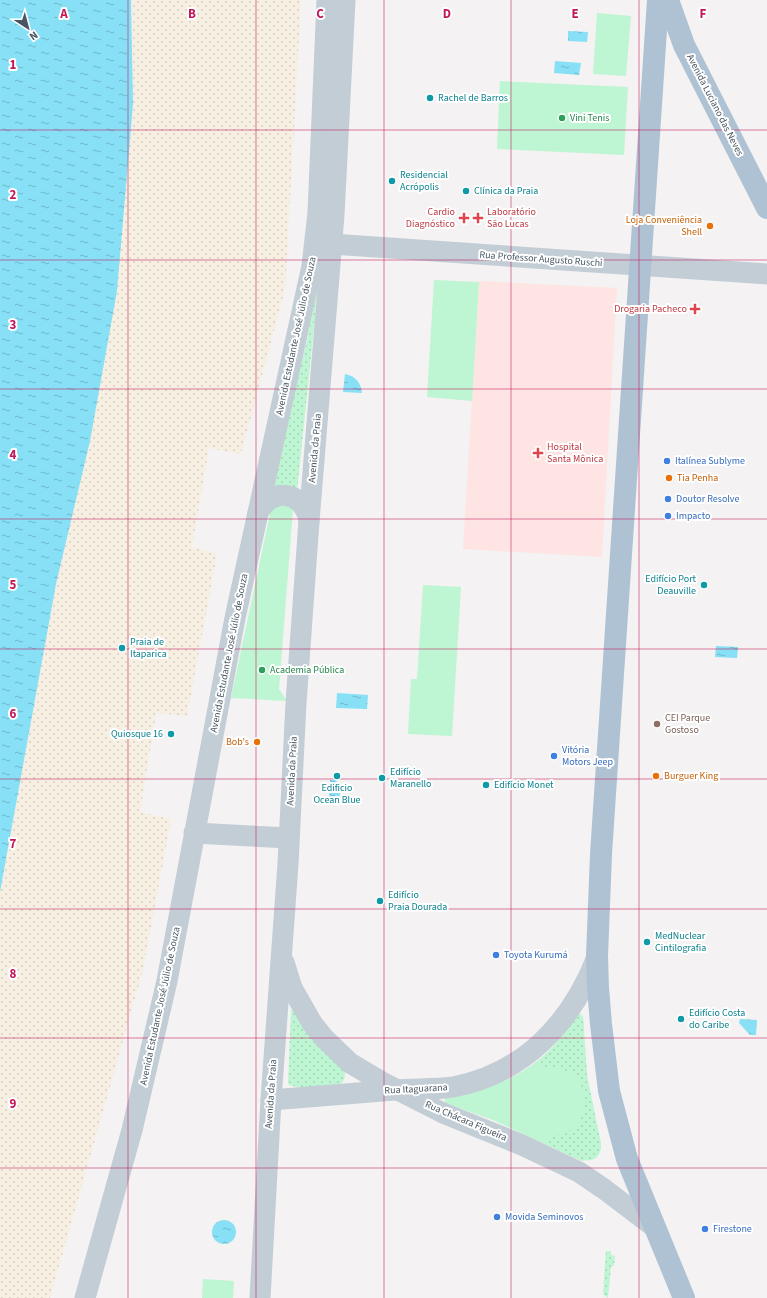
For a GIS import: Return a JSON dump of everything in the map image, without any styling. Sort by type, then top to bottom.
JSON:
[{"type":"main road","points":[[658,0],[601,854],[597,956],[601,1024],[609,1091],[627,1159],[684,1298]]},
{"type":"main road","name":"Avenida Luciano das Neves","points":[[668,0],[684,45],[767,208]]},
{"type":"street","name":"Avenida Estudante José Júlio de Souza","points":[[323,244],[318,212],[327,0]]},
{"type":"street","name":"Avenida Estudante José Júlio de Souza","points":[[85,1298],[132,1130],[168,981],[194,833],[235,618],[312,266],[323,244],[346,0]]},
{"type":"street","name":"Rua Professor Augusto Ruschi","points":[[323,244],[767,274]]},
{"type":"street","name":"Avenida da Praia","points":[[260,1298],[270,1100],[309,521],[323,244]]},
{"type":"street","points":[[258,513],[261,506],[273,497],[287,495],[294,497],[305,507],[309,521]]},
{"type":"street","points":[[194,833],[268,837],[289,833]]},
{"type":"street","name":"Rua Chácara Figueira","points":[[281,950],[292,988],[301,1006],[324,1038],[347,1060],[366,1073],[443,1113],[522,1145],[579,1172],[618,1199],[654,1227]]},
{"type":"street","name":"Rua Itaguarana","points":[[270,1100],[398,1089],[436,1089],[472,1082],[506,1067],[524,1057],[555,1030],[568,1014],[588,980],[597,956]]},
{"type":"street","points":[[341,1094],[349,1088],[354,1079],[352,1066],[347,1060]]},
{"type":"shaded area","name":"Hospital Santa Mônica","points":[[479,281],[617,288],[602,557],[463,549]]},
{"type":"green space","points":[[597,13],[631,16],[626,76],[593,74]]},
{"type":"green space","name":"Vini Tenis","points":[[500,81],[628,87],[624,155],[497,149]]},
{"type":"green space","points":[[319,279],[297,491],[269,490],[307,341]]},
{"type":"green space","points":[[434,280],[479,282],[472,401],[427,397]]},
{"type":"green space","points":[[280,500],[293,509],[279,689],[287,701],[231,698],[271,509]]},
{"type":"green space","points":[[423,585],[461,587],[452,736],[408,734],[411,679],[417,679]]},
{"type":"green space","points":[[293,1009],[345,1072],[344,1080],[341,1084],[313,1088],[297,1087],[288,1084],[291,1010]]},
{"type":"green space","points":[[578,1014],[583,1017],[587,1076],[601,1144],[599,1154],[594,1159],[587,1160],[578,1159],[545,1142],[549,1135],[565,1133],[576,1125],[583,1113],[585,1100],[582,1087],[574,1076],[561,1069],[544,1068],[540,1060],[557,1044]]},
{"type":"green space","points":[[580,1014],[583,1017],[587,1076],[601,1144],[601,1149],[595,1158],[582,1161],[493,1120],[445,1103],[445,1097],[486,1088],[521,1073],[550,1049],[564,1034],[576,1016]]},
{"type":"green space","points":[[606,1251],[611,1251],[611,1255],[615,1256],[614,1265],[611,1267],[608,1298],[603,1294]]},
{"type":"green space","points":[[203,1279],[234,1281],[233,1298],[202,1298]]},
{"type":"sand","name":"Praia de Itaparica","points":[[131,0],[301,0],[285,289],[241,454],[209,448],[192,547],[217,554],[187,716],[156,713],[140,812],[171,819],[143,970],[50,1298],[0,1298],[0,892],[56,584],[90,441],[133,104]]},
{"type":"water","points":[[0,0],[131,0],[133,104],[117,291],[90,441],[56,584],[0,892]]},
{"type":"water","points":[[568,31],[588,32],[587,42],[568,41]]},
{"type":"water","points":[[555,61],[581,63],[579,75],[554,73]]},
{"type":"water","points":[[345,374],[352,376],[357,380],[362,393],[343,392]]},
{"type":"water","points":[[716,646],[738,647],[737,658],[715,657]]},
{"type":"water","points":[[337,693],[368,695],[367,709],[336,708]]},
{"type":"water","points":[[330,780],[337,780],[336,788],[340,793],[339,802],[329,801]]},
{"type":"water","points":[[740,1019],[757,1020],[756,1035],[750,1035],[739,1023]]},
{"type":"water","points":[[224,1220],[229,1221],[235,1227],[235,1237],[229,1243],[224,1244],[219,1243],[213,1237],[212,1232],[213,1227],[219,1221]]},
{"type":"place","name":"Rachel de Barros","points":[[430,98]]},
{"type":"place","name":"Vini Tenis","points":[[562,118]]},
{"type":"place","name":"Residencial Acrópolis","points":[[392,181]]},
{"type":"place","name":"Clínica da Praia","points":[[466,191]]},
{"type":"place","name":"Cardio Diagnóstico","points":[[464,218]]},
{"type":"place","name":"Laboratório São Lucas","points":[[478,218]]},
{"type":"place","name":"Loja Conveniência Shell","points":[[710,226]]},
{"type":"place","name":"Drogaria Pacheco","points":[[695,309]]},
{"type":"place","name":"Hospital Santa Mônica","points":[[538,453]]},
{"type":"place","name":"Italínea Sublyme","points":[[667,461]]},
{"type":"place","name":"Tia Penha","points":[[669,478]]},
{"type":"place","name":"Doutor Resolve","points":[[668,499]]},
{"type":"place","name":"Impacto","points":[[668,516]]},
{"type":"place","name":"Edifício Port Deauville","points":[[704,585]]},
{"type":"place","name":"Praia de Itaparica","points":[[122,648]]},
{"type":"place","name":"Academia Pública","points":[[262,670]]},
{"type":"place","name":"CEI Parque Gostoso","points":[[657,724]]},
{"type":"place","name":"Quiosque 16","points":[[171,734]]},
{"type":"place","name":"Bob's","points":[[257,742]]},
{"type":"place","name":"Vitória Motors Jeep","points":[[554,756]]},
{"type":"place","name":"Edificio Ocean Blue","points":[[337,776]]},
{"type":"place","name":"Burguer King","points":[[656,776]]},
{"type":"place","name":"Edifício Maranello","points":[[382,778]]},
{"type":"place","name":"Edifício Monet","points":[[486,785]]},
{"type":"place","name":"Edifício Praia Dourada","points":[[380,901]]},
{"type":"place","name":"MedNuclear Cintilografia","points":[[647,942]]},
{"type":"place","name":"Toyota Kurumá","points":[[496,955]]},
{"type":"place","name":"Edifício Costa do Caribe","points":[[681,1019]]},
{"type":"place","name":"Movida Seminovos","points":[[497,1217]]},
{"type":"place","name":"Firestone","points":[[705,1229]]}]
